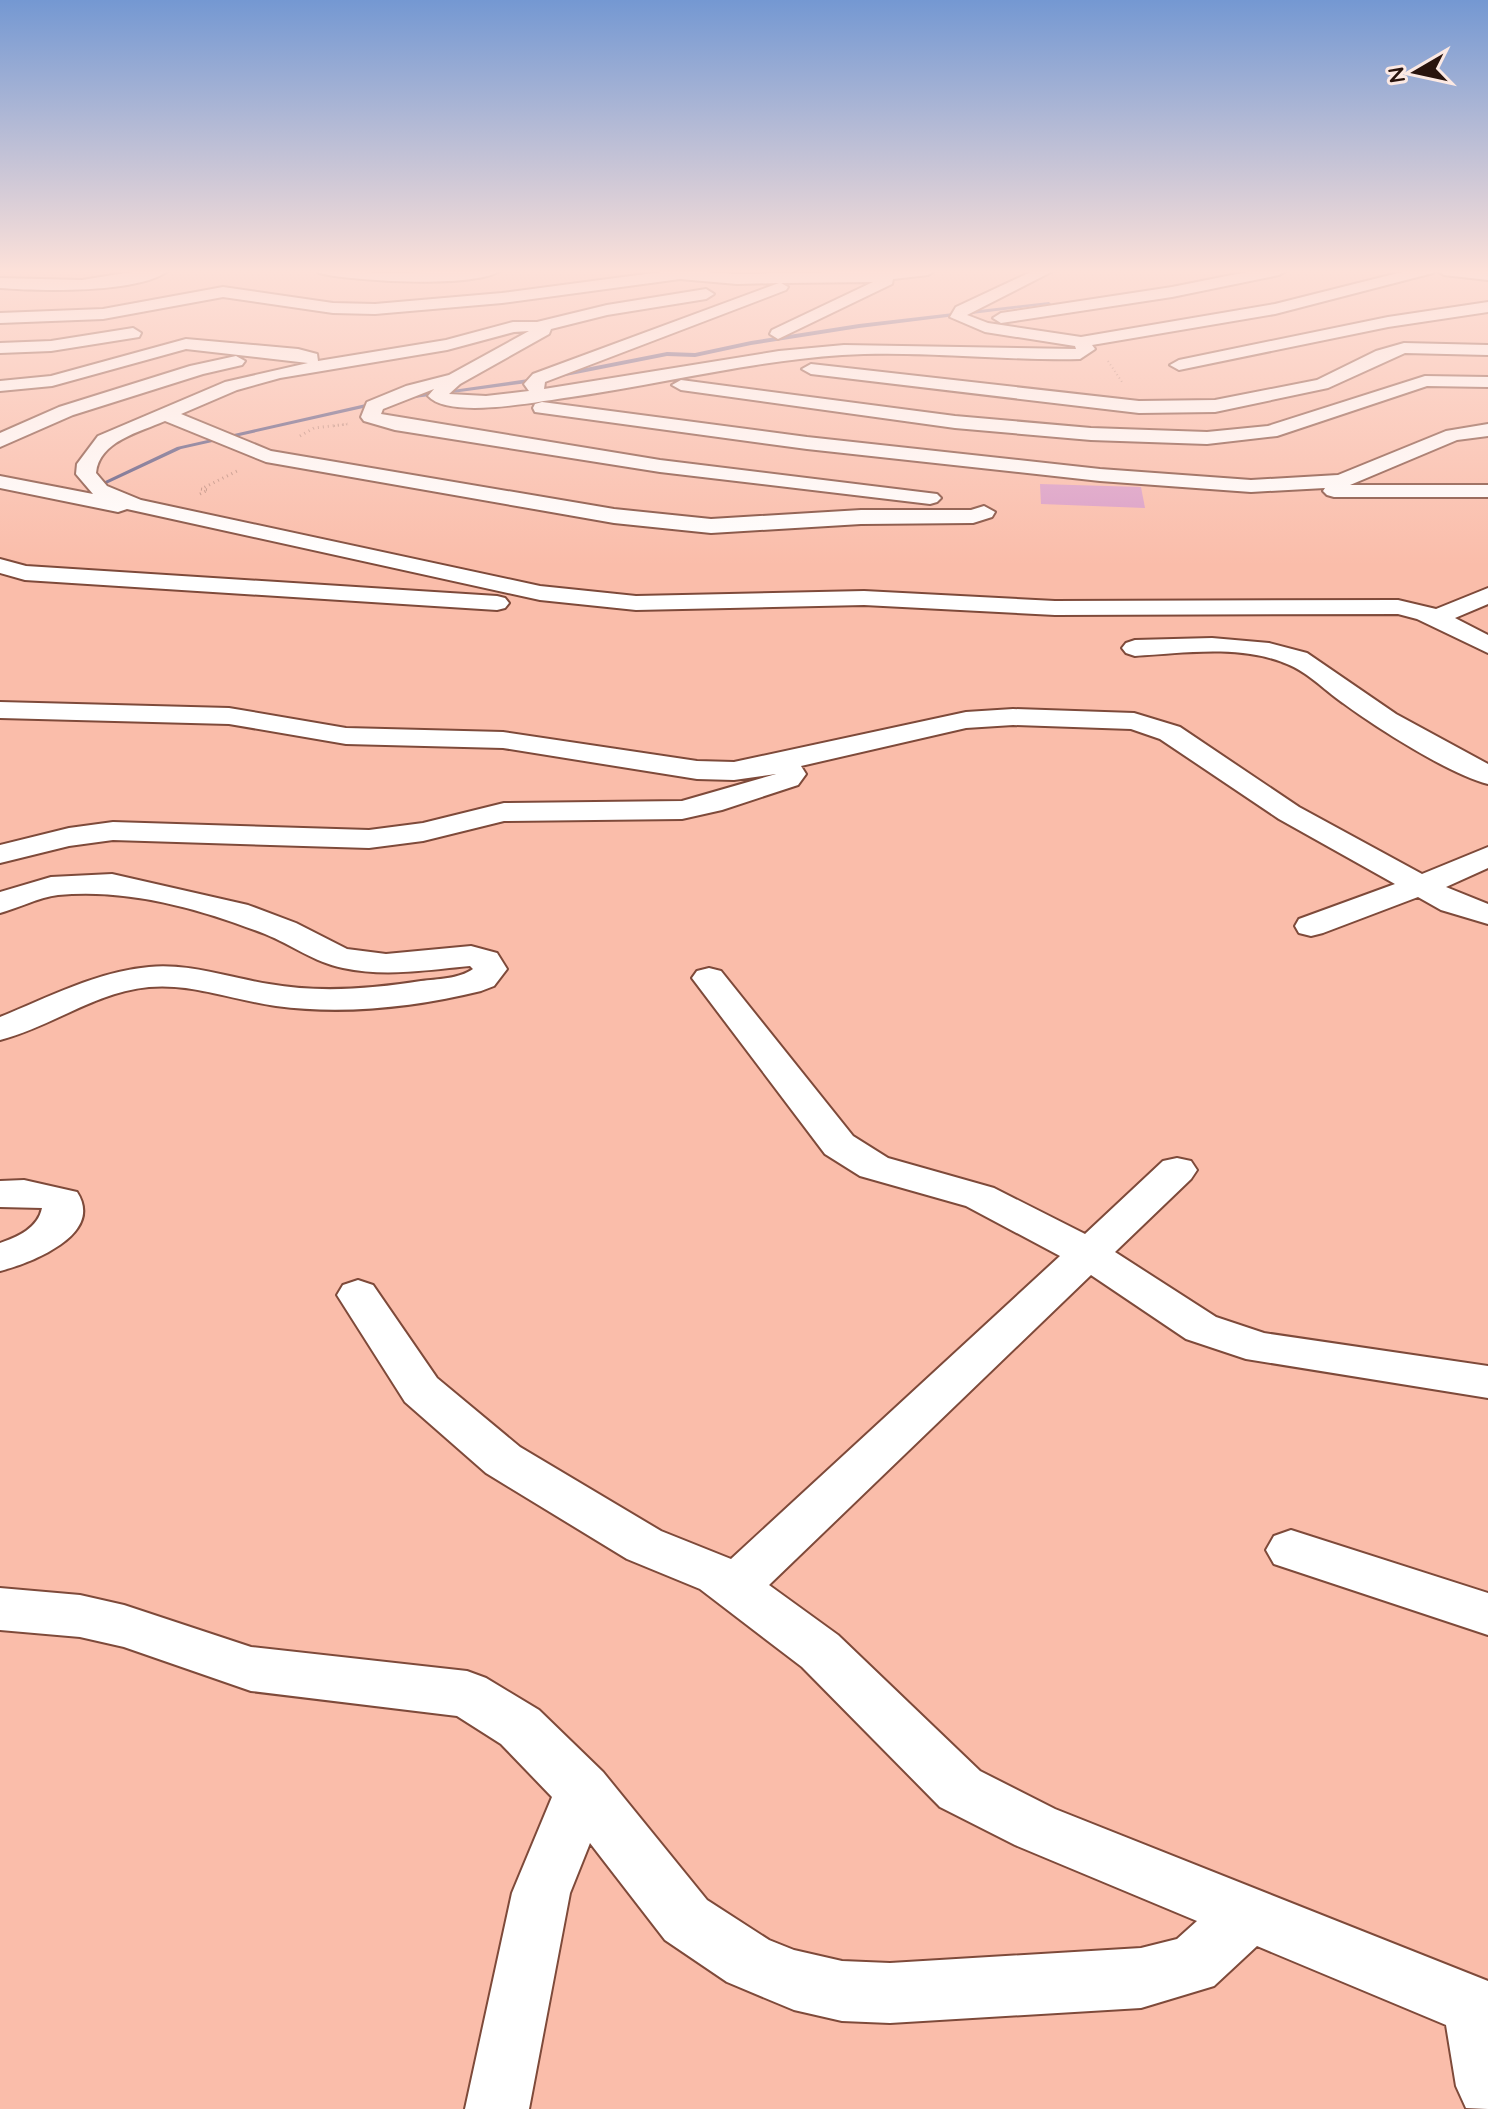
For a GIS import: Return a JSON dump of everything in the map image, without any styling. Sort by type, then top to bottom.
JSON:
[{"type":"street","points":[[0,386],[52,381],[95,368]]},
{"type":"street","points":[[0,441],[50,413],[133,391],[198,368]]},
{"type":"street","points":[[278,373],[283,368]]},
{"type":"street","points":[[306,368],[231,386],[105,440],[87,464],[86,474],[100,490],[135,505],[540,593],[670,604],[864,598],[1055,608],[1398,607],[1435,618],[1488,645]]},
{"type":"street","points":[[475,368],[454,380],[437,396],[451,402],[485,401],[655,380],[718,368]]},
{"type":"street","points":[[542,394],[533,384],[539,378],[564,368]]},
{"type":"street","points":[[820,368],[1139,407],[1215,406],[1322,384],[1354,368]]},
{"type":"street","points":[[163,414],[266,456],[614,516],[711,526],[861,517],[973,516],[984,512],[975,506],[909,495],[630,461],[371,417],[374,406],[426,385],[454,380]]},
{"type":"street","points":[[655,380],[890,415],[1041,431],[1193,438],[1231,438],[1270,432],[1425,381],[1488,382]]},
{"type":"street","points":[[485,401],[807,443],[1100,475],[1251,486],[1341,481],[1453,435],[1488,430]]},
{"type":"street","points":[[0,427],[24,426]]},
{"type":"street","points":[[0,482],[112,506],[135,505]]},
{"type":"street","points":[[1294,485],[1355,493],[1488,491]]},
{"type":"street","points":[[0,566],[25,573],[504,603],[586,606],[609,601]]},
{"type":"street","points":[[1435,618],[1488,595]]},
{"type":"street","points":[[1135,648],[1226,645],[1271,651],[1298,659],[1319,669],[1352,698],[1401,729],[1488,775]]},
{"type":"street","points":[[0,710],[229,716],[369,738],[503,740],[697,770],[734,771],[966,720],[1013,717],[1134,721],[1170,733],[1289,813],[1452,903],[1488,914]]},
{"type":"street","points":[[0,854],[69,837],[113,831],[369,839],[423,832],[504,812],[682,810],[726,800],[791,776],[788,768],[769,765]]},
{"type":"street","points":[[1311,926],[1422,885],[1488,856]]},
{"type":"street","points":[[0,903],[51,886],[112,883],[237,912],[284,930],[327,954],[345,959],[408,965],[471,956],[485,960],[490,969],[489,974],[478,982],[355,999],[273,995],[195,978],[133,979],[96,988],[0,1029]]},
{"type":"street","points":[[709,978],[839,1145],[874,1167],[980,1197],[1048,1230],[1201,1328],[1261,1348],[1488,1382]]},
{"type":"street","points":[[734,1587],[1177,1170]]},
{"type":"street","points":[[0,1194],[49,1196],[63,1201],[63,1213],[45,1237],[30,1247],[0,1257]]},
{"type":"street","points":[[358,1295],[421,1390],[503,1460],[644,1545],[718,1575],[820,1651],[960,1789],[1035,1827],[1480,2009],[1488,2086]]},
{"type":"street","points":[[1291,1550],[1488,1614]]},
{"type":"street","points":[[0,1609],[80,1616],[124,1626],[251,1669],[467,1694],[520,1727],[583,1790],[686,1920],[748,1961],[794,1980],[842,1991],[890,1993],[1141,1978],[1193,1965],[1250,1913]]},
{"type":"street","points":[[497,2109],[541,1893],[583,1790]]},
{"type":"path","points":[[1114,368],[1139,407]]},
{"type":"path","points":[[170,512],[186,501],[177,500],[185,495],[196,497],[208,490],[201,489],[314,428],[377,419]]},
{"type":"shaded area","points":[[1040,484],[1141,487],[1145,508],[1041,504]]},
{"type":"waterway","points":[[407,397],[535,380],[594,368]]},
{"type":"waterway","points":[[104,483],[179,448],[379,403]]}]
